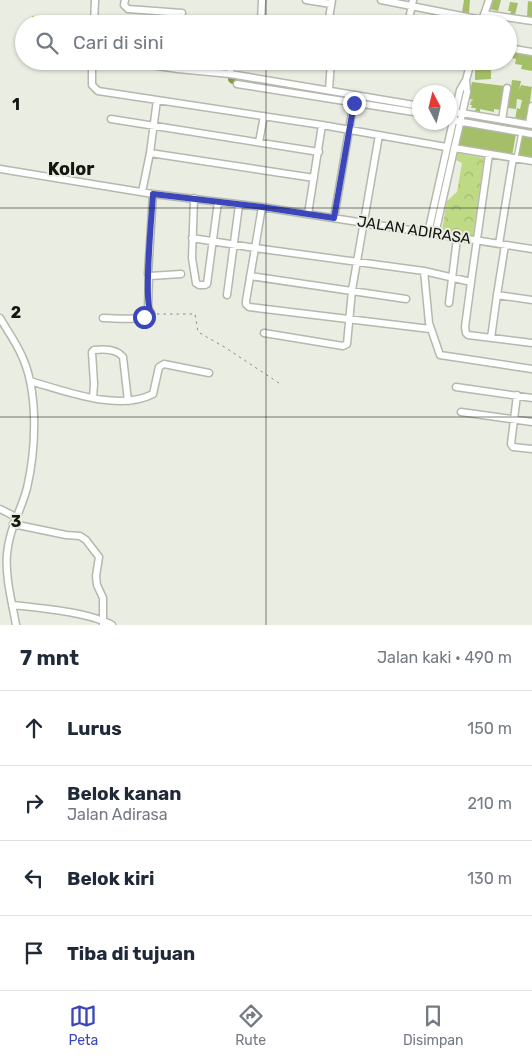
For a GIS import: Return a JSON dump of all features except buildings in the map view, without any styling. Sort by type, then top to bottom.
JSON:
[{"type":"street","points":[[94,0],[94,15]]},
{"type":"street","points":[[125,0],[124,5],[128,9],[182,13]]},
{"type":"street","points":[[261,15],[262,0]]},
{"type":"street","points":[[306,0],[331,2],[329,15]]},
{"type":"street","points":[[381,0],[412,3],[464,15]]},
{"type":"street","points":[[483,15],[489,0]]},
{"type":"street","points":[[517,20],[532,21]]},
{"type":"street","points":[[517,50],[532,52]]},
{"type":"street","points":[[92,70],[92,86],[98,91],[322,125],[446,147]]},
{"type":"street","points":[[188,70],[230,74],[329,90],[354,100],[412,112]]},
{"type":"street","points":[[230,74],[231,70]]},
{"type":"street","points":[[329,90],[330,70]]},
{"type":"street","points":[[457,110],[467,92],[466,80],[469,70]]},
{"type":"street","points":[[237,84],[354,100],[412,105]]},
{"type":"street","points":[[502,120],[507,88]]},
{"type":"street","points":[[142,192],[150,153],[157,100]]},
{"type":"street","points":[[334,218],[354,100]]},
{"type":"street","points":[[457,112],[530,125],[532,106]]},
{"type":"street","points":[[432,233],[460,122],[457,114]]},
{"type":"street","points":[[259,142],[264,116]]},
{"type":"street","points":[[111,119],[319,152]]},
{"type":"street","points":[[457,121],[532,134]]},
{"type":"street","points":[[308,214],[322,125]]},
{"type":"street","points":[[432,233],[449,130]]},
{"type":"street","points":[[264,333],[346,346],[348,342],[352,290],[379,135]]},
{"type":"street","points":[[454,148],[532,161]]},
{"type":"street","points":[[150,153],[314,178]]},
{"type":"street","points":[[489,154],[465,327],[466,333],[468,335],[532,343]]},
{"type":"street","points":[[491,338],[515,159]]},
{"type":"street","name":"JALAN ADIRASA","points":[[0,169],[153,194],[262,207],[532,249]]},
{"type":"street","points":[[103,318],[144,317],[151,313],[148,307],[153,194]]},
{"type":"street","points":[[194,198],[192,238],[194,274],[196,283],[199,285],[206,284],[218,202]]},
{"type":"street","points":[[227,295],[239,205]]},
{"type":"street","points":[[262,207],[246,302],[249,307],[430,329]]},
{"type":"street","points":[[192,238],[424,272],[471,282]]},
{"type":"street","points":[[449,303],[457,238]]},
{"type":"street","points":[[424,272],[430,329],[441,356],[532,369]]},
{"type":"street","points":[[149,275],[181,274]]},
{"type":"street","points":[[250,276],[406,299]]},
{"type":"street","points":[[497,295],[532,300]]},
{"type":"street","points":[[0,318],[21,353],[30,381],[34,418],[26,490],[10,532],[4,574],[16,625]]},
{"type":"street","points":[[93,398],[92,352],[105,349],[120,353],[123,356],[128,400]]},
{"type":"street","points":[[30,381],[106,401],[140,399],[153,394],[159,367],[164,364],[210,373]]},
{"type":"street","points":[[456,387],[532,398]]},
{"type":"street","points":[[517,395],[511,444],[513,447],[532,449]]},
{"type":"street","points":[[461,412],[532,422]]},
{"type":"street","points":[[0,508],[15,520],[66,535],[80,536],[86,540],[99,558],[96,576],[97,584],[104,598],[104,623]]},
{"type":"street","points":[[12,605],[56,610],[112,625]]},
{"type":"lane","points":[[515,159],[521,132]]},
{"type":"path","points":[[151,313],[195,314],[198,332],[282,385]]},
{"type":"green space","points":[[457,153],[484,158],[473,236],[442,230],[447,201],[457,192],[462,163],[456,160]]},
{"type":"waterway","points":[[233,79],[318,94]]},
{"type":"waterway","points":[[464,119],[532,129]]},
{"type":"district","name":"Kolor","points":[[71,169]]},
{"type":"route","points":[[144,317],[151,313],[148,307],[148,272],[153,194],[334,218],[354,103]]}]
